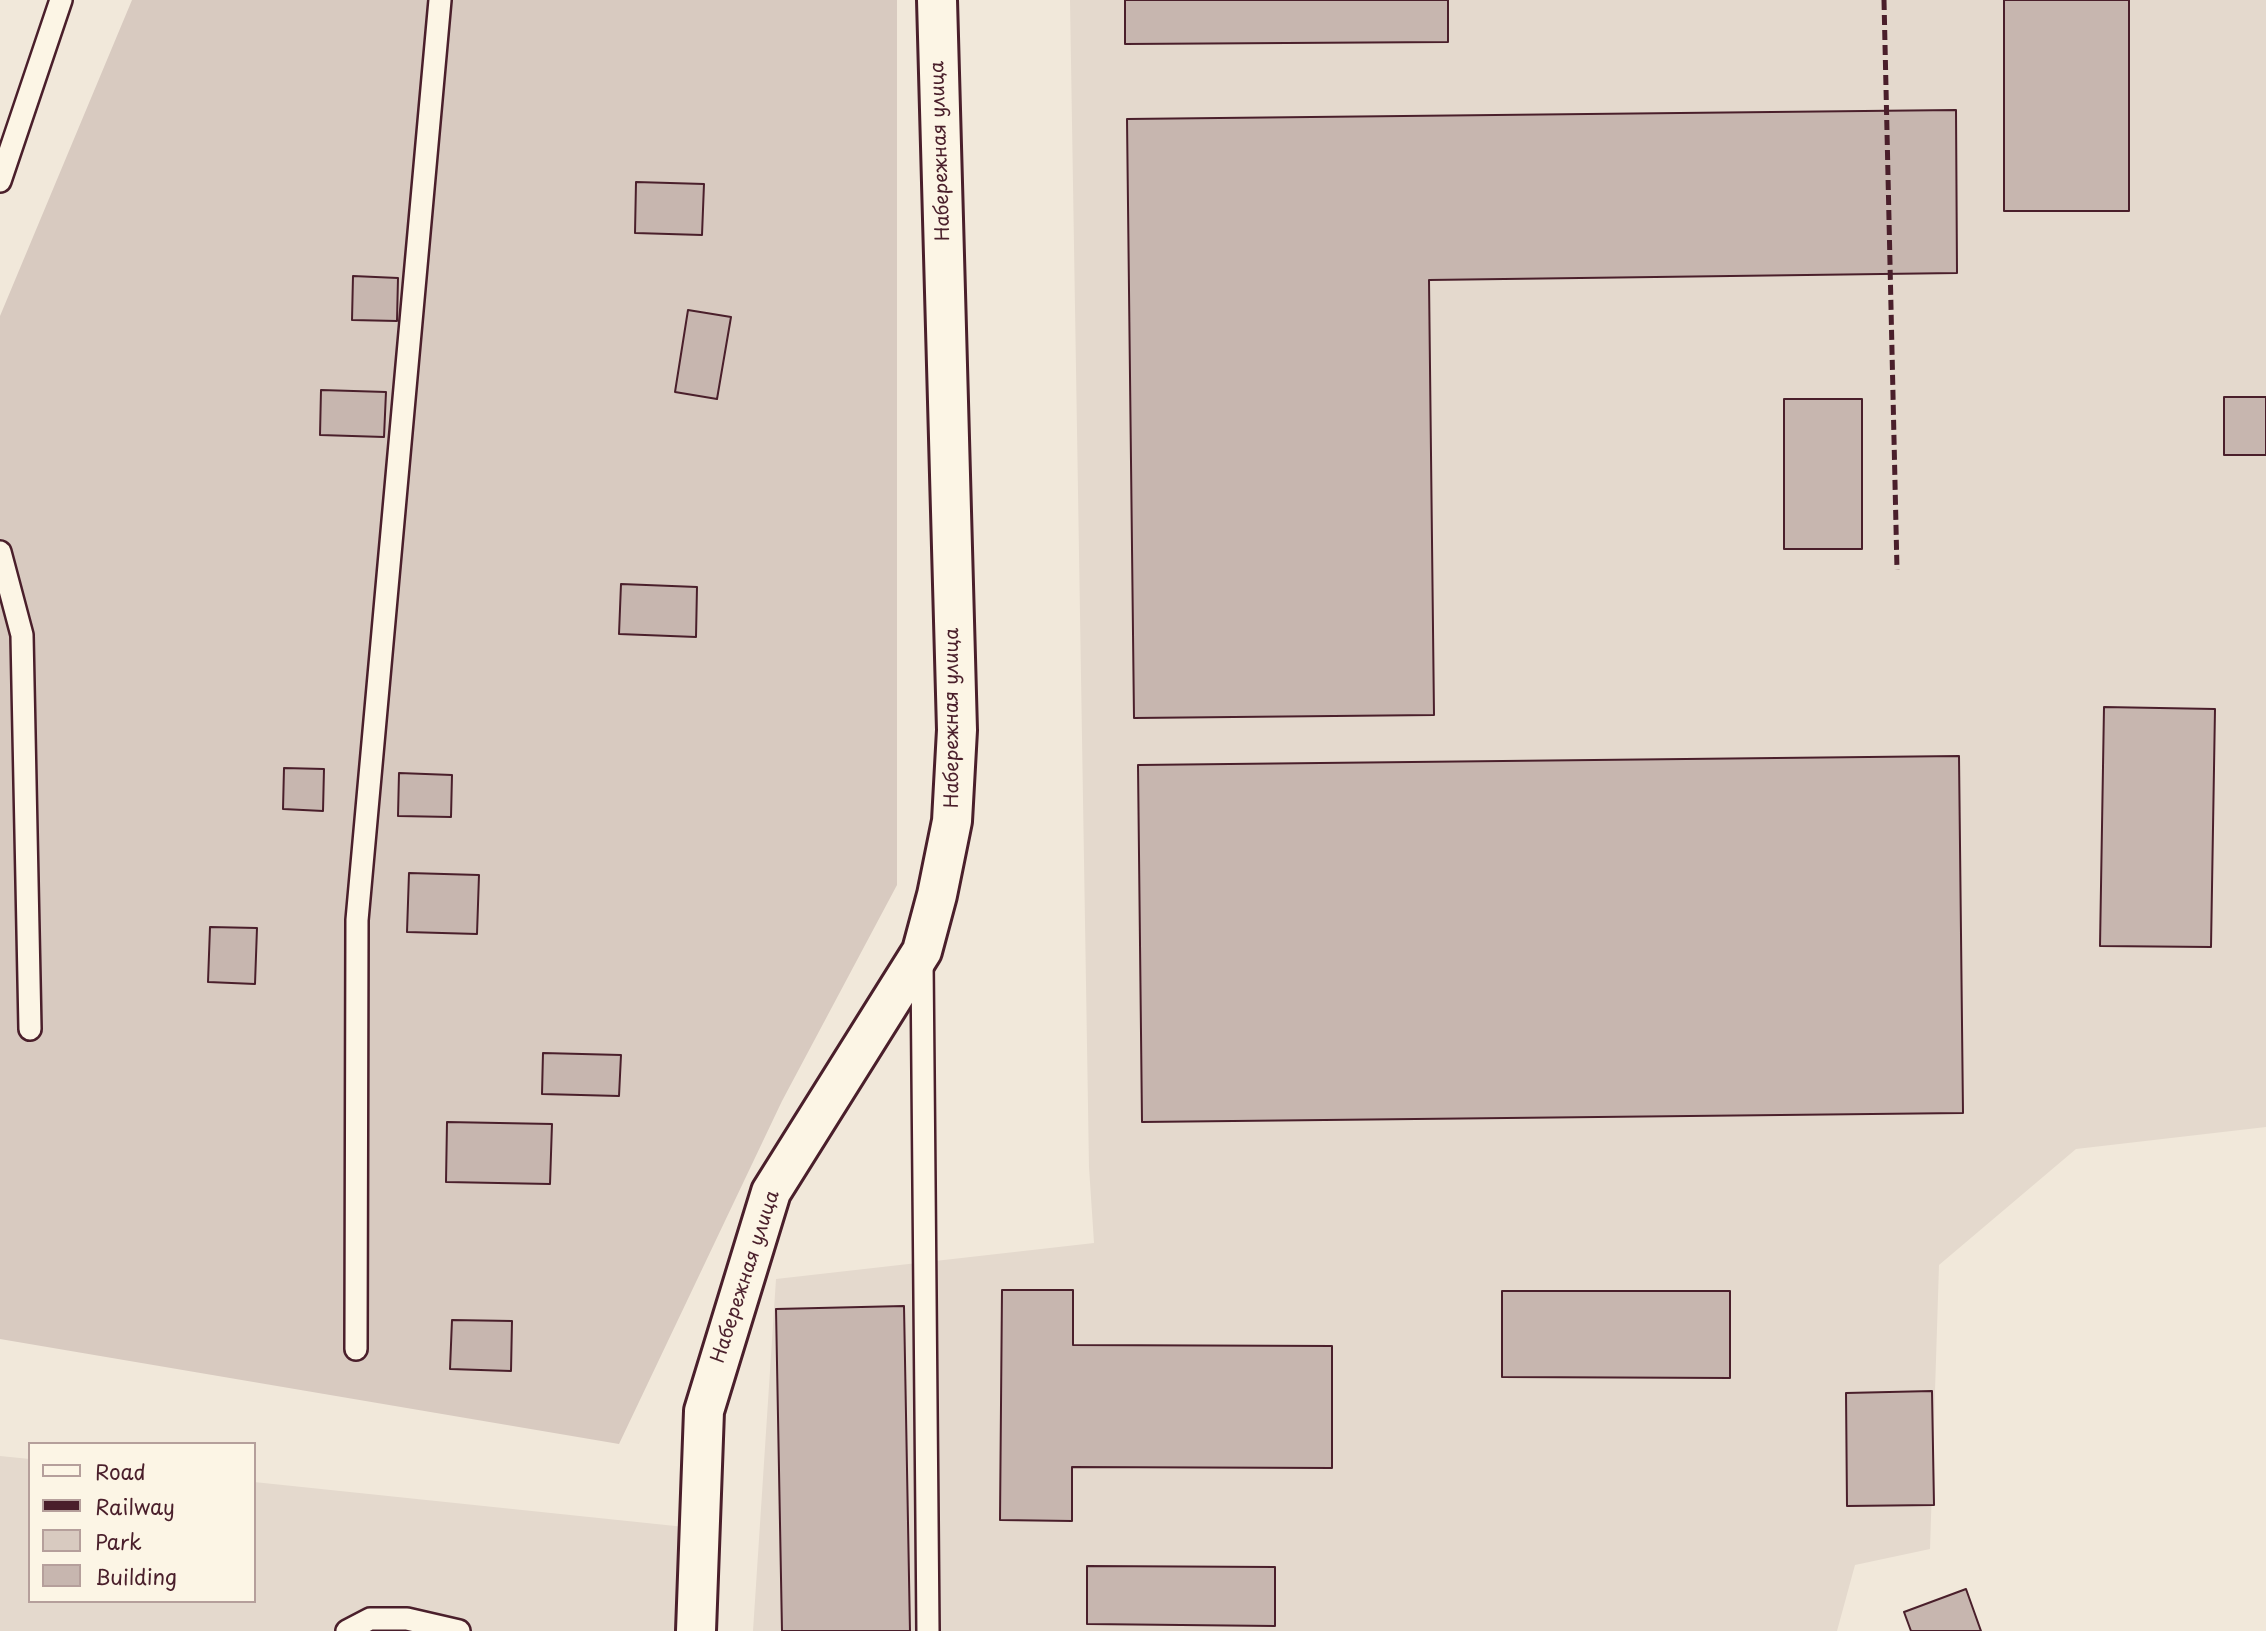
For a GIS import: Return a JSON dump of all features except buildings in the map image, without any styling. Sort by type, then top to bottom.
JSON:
[{"type":"street","name":"Набережная улица","points":[[696,1631],[704,1411],[771,1192],[922,951],[952,821],[957,730],[937,0]]},
{"type":"lane","points":[[0,181],[61,0]]},
{"type":"lane","points":[[356,1349],[357,920],[440,0]]},
{"type":"lane","points":[[0,552],[22,635],[30,1029]]},
{"type":"lane","points":[[922,951],[928,1631]]},
{"type":"lane","points":[[347,1631],[370,1619],[407,1619],[459,1631]]},
{"type":"shaded area","points":[[1070,0],[2266,0],[2266,1127],[2076,1149],[1939,1265],[1930,1549],[1855,1565],[1837,1631],[753,1631],[776,1279],[1094,1243],[1089,1167]]},
{"type":"shaded area","points":[[0,1456],[28,1459],[28,1603],[256,1603],[256,1482],[704,1529],[699,1631],[0,1631]]},
{"type":"green space","points":[[132,0],[897,0],[897,885],[782,1101],[619,1444],[0,1339],[0,316]]},
{"type":"railway","points":[[1884,0],[1897,570]]}]
